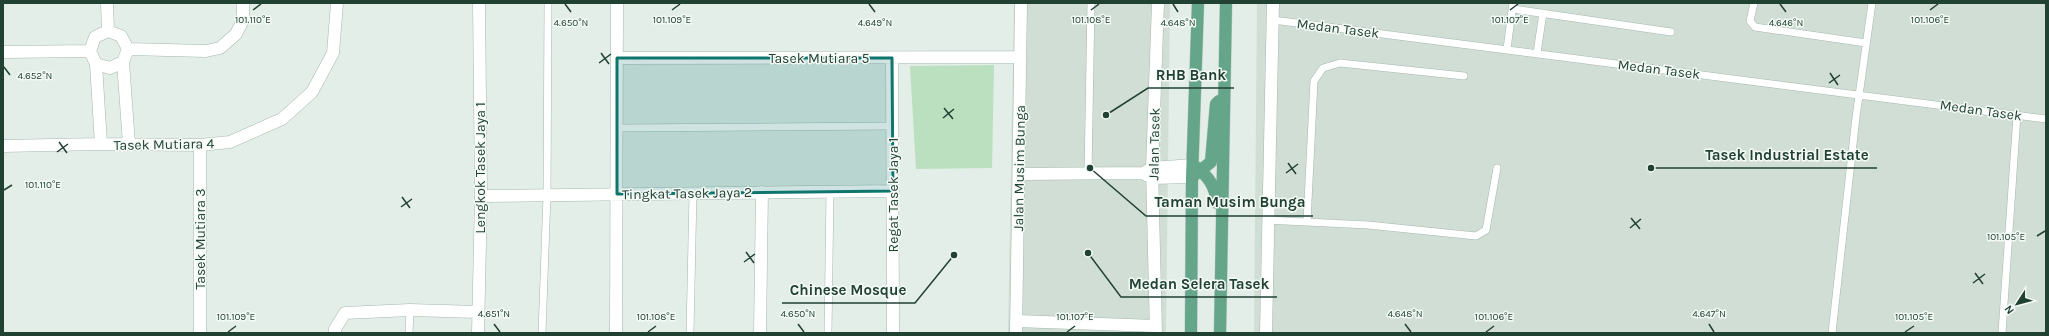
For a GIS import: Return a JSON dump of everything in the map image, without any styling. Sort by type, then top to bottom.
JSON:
[{"type":"main road","points":[[1191,333],[1198,3]]},
{"type":"main road","points":[[1220,333],[1226,3]]},
{"type":"main road","points":[[1195,171],[1211,162],[1216,104],[1224,96]]},
{"type":"main road","points":[[1195,171],[1216,190],[1218,206],[1222,217]]},
{"type":"street","points":[[107,3],[108,31]]},
{"type":"street","points":[[128,49],[206,51],[220,48],[236,34],[243,20],[243,3]]},
{"type":"street","name":"Tasek Mutiara 4","points":[[3,146],[128,144],[200,146],[230,142],[282,119],[312,92],[333,53],[337,3]]},
{"type":"street","name":"Lengkok Tasek Jaya 1","points":[[478,333],[481,196],[479,3]]},
{"type":"street","points":[[616,333],[617,3]]},
{"type":"street","name":"Jalan Musim Bunga","points":[[1016,333],[1021,3]]},
{"type":"street","name":"Jalan Tasek","points":[[1156,329],[1149,173],[1158,3]]},
{"type":"street","points":[[1266,333],[1267,220],[1273,3]]},
{"type":"street","points":[[102,144],[96,64],[90,51],[95,37],[108,31],[121,36],[128,49],[123,62],[128,144]]},
{"type":"street","points":[[3,52],[90,51]]},
{"type":"street","name":"Tasek Mutiara 5","points":[[617,58],[1020,57]]},
{"type":"street","name":"Regat Tasek Jaya 1","points":[[892,58],[893,333]]},
{"type":"street","points":[[96,64],[110,68],[123,62]]},
{"type":"street","name":"Tasek Mutiara 3","points":[[200,146],[200,333]]},
{"type":"street","points":[[1019,174],[1149,173],[1195,171]]},
{"type":"street","name":"Tingkat Tasek Jaya 2","points":[[481,196],[893,191]]},
{"type":"street","points":[[760,333],[762,192]]},
{"type":"street","points":[[335,333],[335,329],[345,313],[410,310],[478,312]]},
{"type":"street","points":[[1016,321],[1090,328],[1156,329]]},
{"type":"lane","points":[[542,333],[547,195],[548,3]]},
{"type":"lane","points":[[1088,173],[1091,3]]},
{"type":"lane","points":[[1754,3],[1750,21],[1754,27],[1866,44]]},
{"type":"lane","points":[[1832,333],[1856,117],[1872,3]]},
{"type":"lane","points":[[1507,49],[1513,6],[1671,32]]},
{"type":"lane","points":[[1537,53],[1543,12]]},
{"type":"lane","name":"Medan Tasek","points":[[1273,20],[2046,119]]},
{"type":"lane","points":[[1307,221],[1314,81],[1323,68],[1340,63],[1464,76]]},
{"type":"lane","points":[[2002,333],[2017,115]]},
{"type":"lane","points":[[617,128],[892,126]]},
{"type":"lane","points":[[1267,220],[1307,221],[1476,236],[1486,230],[1497,168]]},
{"type":"lane","points":[[828,333],[830,192]]},
{"type":"lane","points":[[690,333],[693,193]]},
{"type":"lane","points":[[409,333],[410,310]]},
{"type":"highlighted area","points":[[617,58],[892,58],[893,191],[617,194]]},
{"type":"shaded area","points":[[1014,3],[1170,3],[1166,333],[1008,333]]},
{"type":"shaded area","points":[[1257,3],[2046,3],[2046,333],[1254,333]]},
{"type":"green space","points":[[994,65],[992,168],[916,169],[910,66]]},
{"type":"place","name":"RHB Bank","points":[[1106,115]]},
{"type":"place","name":"Taman Musim Bunga","points":[[1090,168]]},
{"type":"place","name":"Tasek Industrial Estate","points":[[1651,168]]},
{"type":"place","name":"Medan Selera Tasek","points":[[1088,253]]},
{"type":"place","name":"Chinese Mosque","points":[[954,255]]}]
